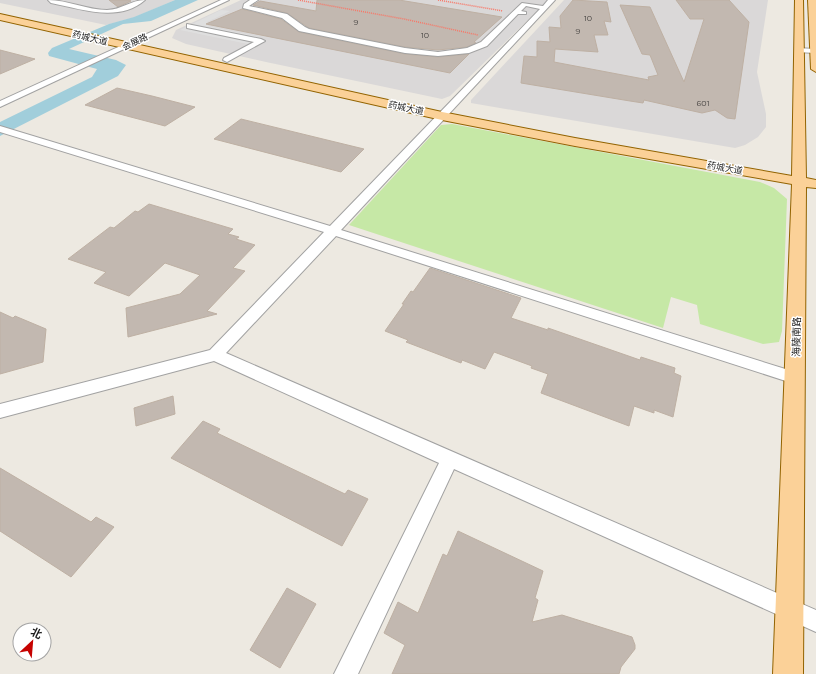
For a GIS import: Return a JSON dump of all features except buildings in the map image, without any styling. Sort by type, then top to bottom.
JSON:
[{"type":"main road","name":"海陵南路","points":[[788,674],[795,378],[808,178],[810,2]]},
{"type":"main road","name":"药城大道","points":[[0,10],[129,42],[575,142],[808,178]]},
{"type":"main road","name":"药城大道","points":[[0,17],[227,60],[445,113]]},
{"type":"main road","name":"海陵南路","points":[[810,50],[816,69]]},
{"type":"street","points":[[50,0],[106,12],[119,10],[142,0]]},
{"type":"street","name":"会展路","points":[[0,104],[215,0]]},
{"type":"street","name":"会展路","points":[[0,98],[226,0]]},
{"type":"street","points":[[255,0],[245,7],[284,16],[296,26],[305,30],[425,53],[447,54],[467,51],[484,44],[526,2],[545,8]]},
{"type":"street","points":[[516,12],[545,8]]},
{"type":"street","points":[[0,411],[215,355],[545,8]]},
{"type":"street","points":[[190,26],[261,41],[227,60]]},
{"type":"street","points":[[485,30],[493,35]]},
{"type":"street","points":[[6,131],[333,231],[795,378]]},
{"type":"street","points":[[215,355],[816,621]]},
{"type":"street","points":[[346,674],[450,459]]},
{"type":"path","points":[[298,0],[493,35]]},
{"type":"path","points":[[438,0],[516,12]]},
{"type":"shaded area","points":[[0,0],[175,0],[135,17],[106,25],[0,3]]},
{"type":"shaded area","points":[[241,0],[551,0],[545,8],[536,12],[450,96],[442,99],[186,44],[172,38],[176,30]]},
{"type":"shaded area","points":[[564,0],[768,0],[757,72],[766,114],[766,127],[758,137],[745,145],[735,148],[471,103],[471,100]]},
{"type":"shaded area","points":[[221,10],[230,11],[207,22],[208,26],[260,37],[248,44],[180,30]]},
{"type":"green space","points":[[452,124],[760,182],[774,188],[787,199],[782,331],[779,342],[763,344],[700,324],[697,305],[671,297],[663,328],[349,225],[441,125]]},
{"type":"water","points":[[175,0],[198,0],[151,21],[123,24],[69,49],[116,60],[126,65],[118,76],[0,136],[0,122],[92,77],[97,69],[49,56],[48,53],[52,48],[109,24],[134,17]]}]
